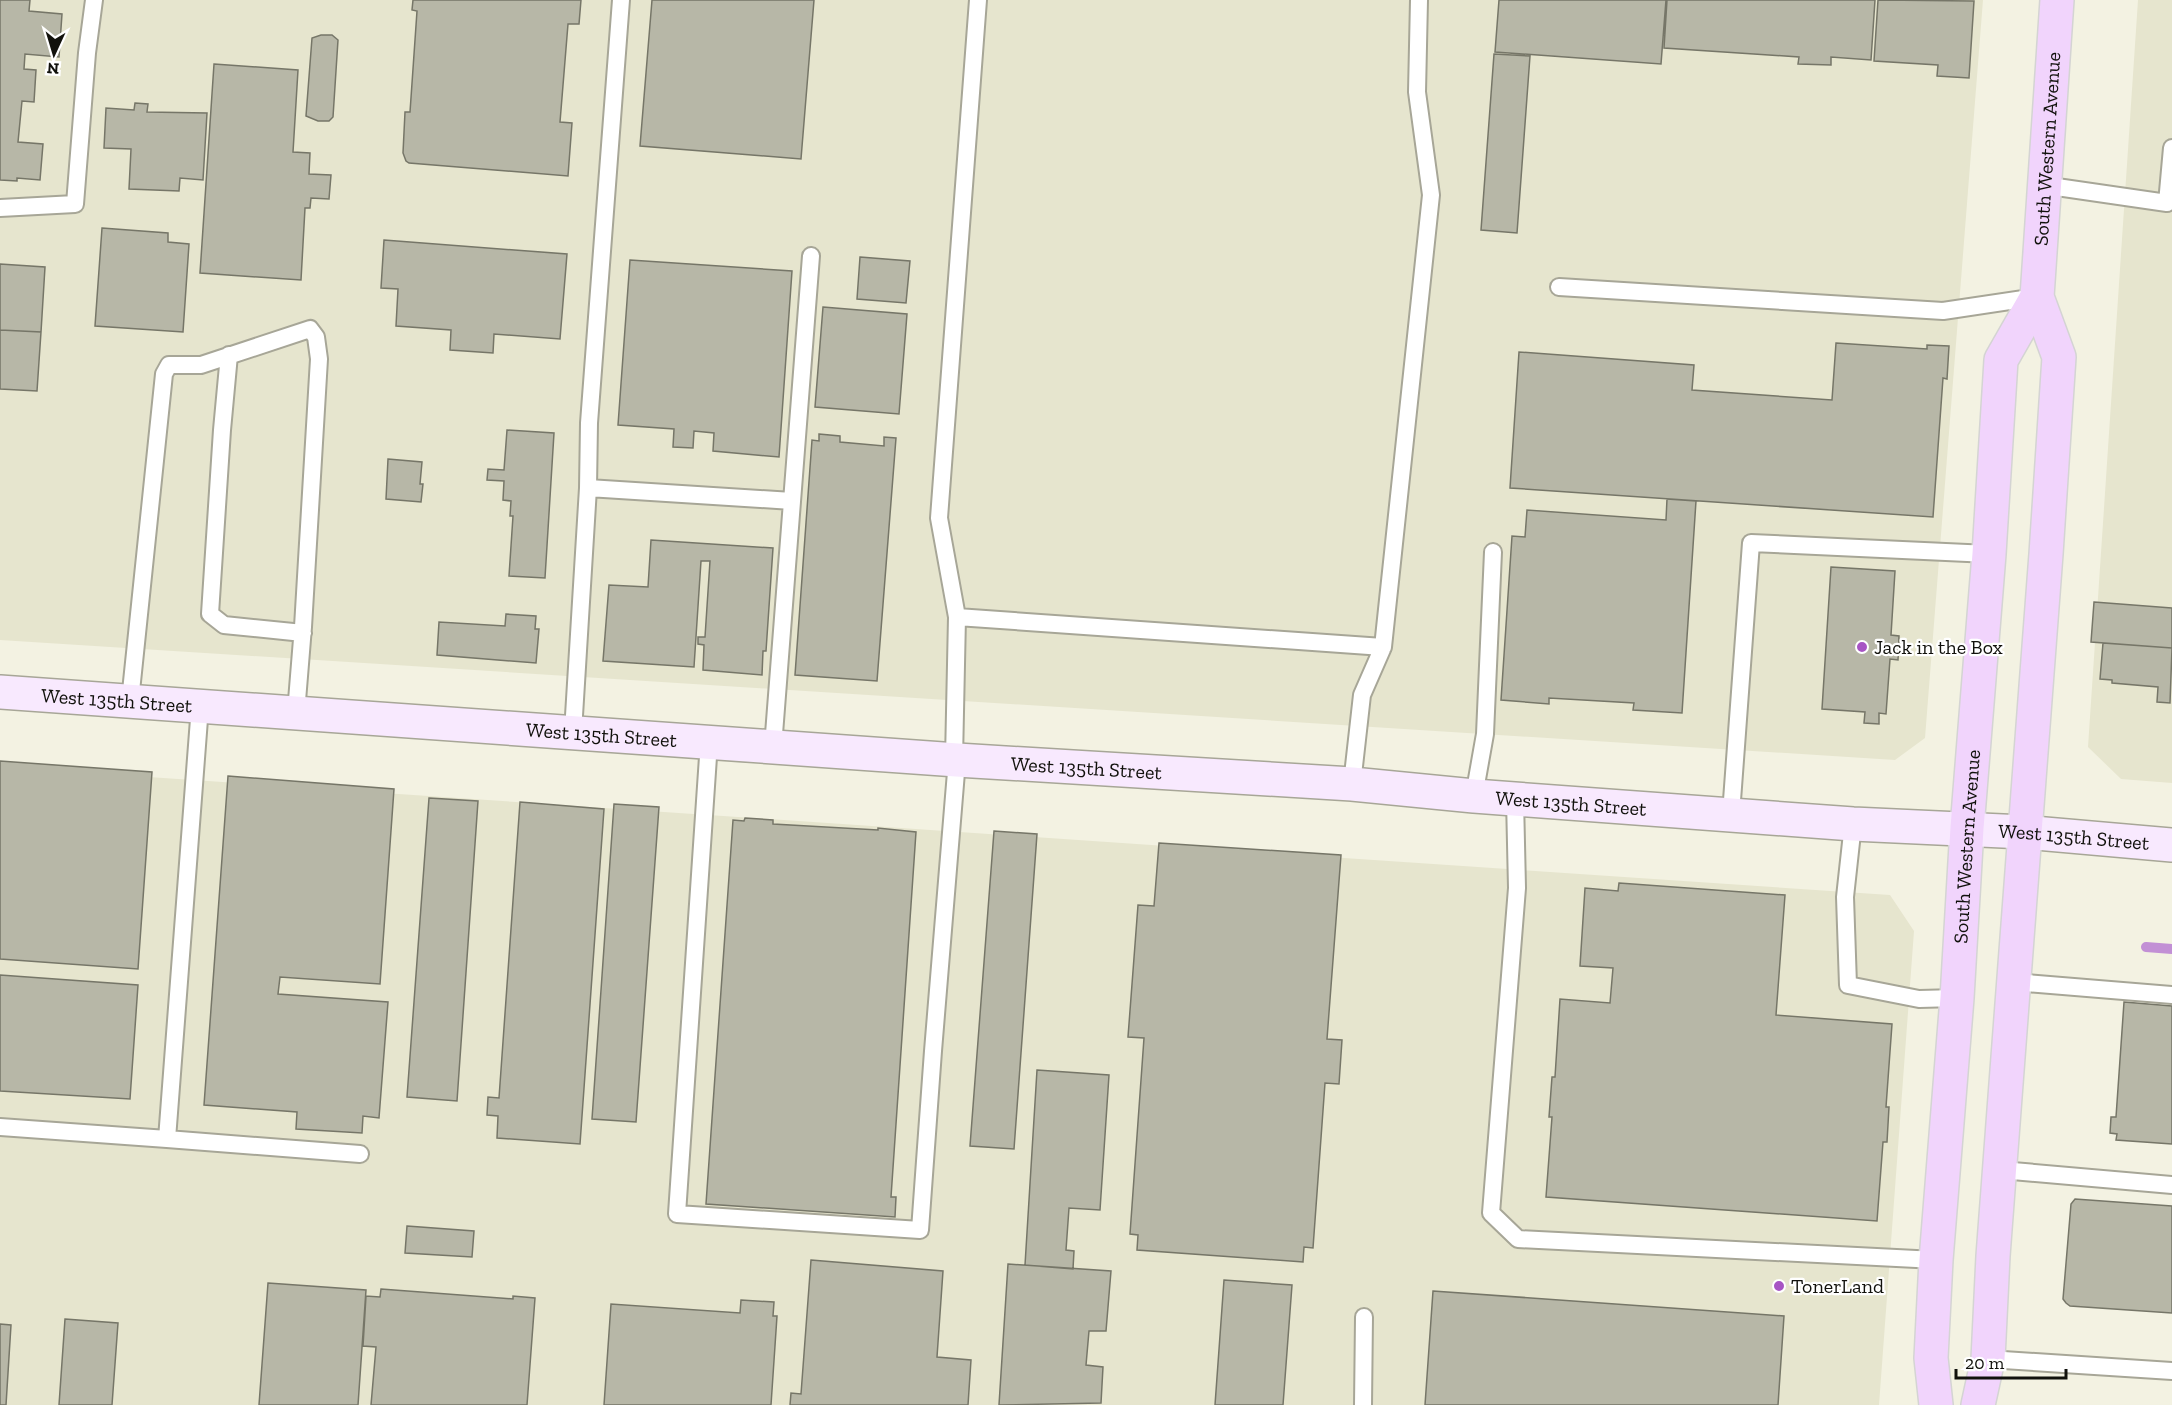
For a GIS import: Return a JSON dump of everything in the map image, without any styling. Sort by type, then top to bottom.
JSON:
[{"type":"main road","name":"South Western Avenue","points":[[1978,1405],[1988,1359],[1993,1256],[2059,357],[2037,297],[2057,0]]},
{"type":"main road","name":"South Western Avenue","points":[[1936,1405],[1931,1358],[1936,1260],[1957,998],[2001,360],[2037,297]]},
{"type":"street","name":"West 135th Street","points":[[0,692],[955,760],[1352,784],[1474,796],[1854,824],[2024,832],[2172,845]]},
{"type":"lane","points":[[0,208],[75,204],[93,0]]},
{"type":"lane","points":[[573,732],[588,488],[589,423],[621,0]]},
{"type":"lane","points":[[709,742],[677,1214],[920,1230],[955,760],[957,617],[939,518],[978,0]]},
{"type":"lane","points":[[1352,784],[1362,695],[1383,647],[1431,195],[1417,92],[1419,0]]},
{"type":"lane","points":[[2043,185],[2167,203],[2172,148]]},
{"type":"lane","points":[[773,747],[811,256]]},
{"type":"lane","points":[[1559,287],[1943,311],[2037,297]]},
{"type":"lane","points":[[130,701],[164,374],[169,365],[201,365],[309,329],[316,337],[319,359],[296,713]]},
{"type":"lane","points":[[230,355],[222,430],[210,614],[224,625],[303,633]]},
{"type":"lane","points":[[588,488],[792,501]]},
{"type":"lane","points":[[1731,814],[1751,543],[1989,554]]},
{"type":"lane","points":[[1474,796],[1485,734],[1493,552]]},
{"type":"lane","points":[[957,617],[1383,647]]},
{"type":"lane","points":[[167,1139],[200,706]]},
{"type":"lane","points":[[1515,799],[1517,888],[1491,1213],[1518,1239],[1936,1260]]},
{"type":"lane","points":[[1854,824],[1845,897],[1848,985],[1919,999],[1957,998]]},
{"type":"lane","points":[[2014,982],[2172,995]]},
{"type":"lane","points":[[0,1127],[360,1154]]},
{"type":"lane","points":[[2001,1170],[2172,1185]]},
{"type":"lane","points":[[1363,1405],[1364,1317]]},
{"type":"lane","points":[[1988,1359],[2172,1371]]},
{"type":"shaded area","points":[[0,0],[1983,0],[1925,738],[1895,760],[0,640]]},
{"type":"shaded area","points":[[2138,0],[2172,0],[2172,783],[2121,779],[2088,747]]},
{"type":"shaded area","points":[[0,767],[1890,895],[1914,931],[1879,1405],[0,1405]]},
{"type":"building","points":[[0,0],[30,0],[29,11],[62,14],[59,57],[25,54],[24,69],[36,70],[34,102],[22,101],[18,142],[43,144],[40,180],[17,178],[17,181],[0,180]]},
{"type":"building","points":[[413,0],[581,0],[579,24],[568,24],[560,122],[572,123],[568,176],[406,161],[403,153],[405,112],[410,112],[417,11],[412,10]]},
{"type":"building","points":[[652,0],[814,0],[801,159],[640,146]]},
{"type":"building","points":[[1499,0],[1666,0],[1661,64],[1495,52]]},
{"type":"building","points":[[1667,0],[1875,0],[1871,60],[1831,57],[1831,65],[1798,64],[1799,57],[1664,48]]},
{"type":"building","points":[[1878,0],[1974,1],[1969,78],[1937,76],[1938,65],[1874,61]]},
{"type":"building","points":[[332,35],[338,40],[333,117],[329,121],[318,121],[306,116],[312,38]]},
{"type":"building","points":[[1494,54],[1530,56],[1517,233],[1481,230]]},
{"type":"building","points":[[214,64],[298,70],[293,152],[310,153],[309,174],[331,175],[329,199],[311,198],[310,208],[305,208],[301,280],[200,273]]},
{"type":"building","points":[[135,103],[148,104],[147,112],[207,113],[203,180],[180,178],[179,191],[129,189],[131,149],[104,148],[106,108],[134,110]]},
{"type":"building","points":[[102,228],[168,233],[168,242],[189,244],[183,332],[95,326]]},
{"type":"building","points":[[384,240],[567,254],[560,339],[494,334],[493,353],[450,350],[451,330],[396,326],[398,289],[381,288]]},
{"type":"building","points":[[860,257],[910,261],[906,303],[857,299]]},
{"type":"building","points":[[630,260],[792,271],[779,457],[713,451],[714,433],[694,431],[693,448],[673,447],[674,429],[618,425]]},
{"type":"building","points":[[0,264],[45,267],[41,332],[0,330]]},
{"type":"building","points":[[823,307],[907,314],[899,414],[815,407]]},
{"type":"building","points":[[0,330],[41,332],[37,391],[0,389]]},
{"type":"building","points":[[1836,343],[1927,349],[1927,345],[1949,346],[1947,379],[1943,378],[1933,517],[1510,488],[1519,352],[1694,365],[1692,390],[1832,400]]},
{"type":"building","points":[[507,430],[554,433],[545,578],[509,576],[513,516],[510,516],[511,501],[503,500],[504,481],[487,480],[488,469],[504,470]]},
{"type":"building","points":[[819,434],[840,436],[840,442],[884,446],[884,437],[896,438],[877,681],[795,675],[812,440],[819,441]]},
{"type":"building","points":[[388,459],[422,462],[421,502],[386,499]]},
{"type":"building","points":[[1667,499],[1696,501],[1682,713],[1633,710],[1634,703],[1549,698],[1549,704],[1501,700],[1512,536],[1525,537],[1527,510],[1666,520]]},
{"type":"building","points":[[651,540],[773,548],[766,651],[763,651],[762,675],[703,670],[704,645],[698,644],[698,637],[705,637],[710,561],[701,561],[694,667],[603,661],[609,585],[648,587]]},
{"type":"building","name":"Jack in the Box","points":[[1831,567],[1895,571],[1891,635],[1899,636],[1898,660],[1890,659],[1886,714],[1879,713],[1879,724],[1864,723],[1865,712],[1822,709]]},
{"type":"building","points":[[2094,602],[2172,608],[2172,648],[2091,642]]},
{"type":"building","points":[[506,614],[536,616],[535,629],[539,629],[536,663],[437,655],[439,622],[505,626]]},
{"type":"building","points":[[2103,643],[2172,648],[2170,703],[2157,702],[2158,687],[2112,683],[2112,680],[2100,679]]},
{"type":"building","points":[[0,761],[152,772],[138,969],[0,959]]},
{"type":"building","points":[[228,776],[394,789],[380,984],[280,977],[278,994],[388,1002],[379,1118],[363,1116],[362,1133],[296,1129],[297,1112],[204,1105]]},
{"type":"building","points":[[429,798],[478,801],[457,1101],[407,1097]]},
{"type":"building","points":[[520,802],[604,809],[580,1144],[497,1138],[498,1116],[487,1115],[488,1097],[499,1098]]},
{"type":"building","points":[[614,804],[659,807],[636,1122],[592,1119]]},
{"type":"building","points":[[745,818],[773,820],[773,824],[878,830],[878,828],[916,832],[891,1197],[896,1197],[895,1217],[706,1204],[733,820],[744,821]]},
{"type":"building","points":[[994,831],[1037,834],[1014,1149],[970,1146]]},
{"type":"building","points":[[1159,843],[1341,855],[1327,1039],[1342,1040],[1339,1084],[1325,1083],[1313,1248],[1304,1247],[1303,1262],[1137,1250],[1138,1235],[1130,1234],[1144,1038],[1128,1037],[1138,905],[1154,906]]},
{"type":"building","points":[[1619,883],[1785,895],[1776,1015],[1892,1024],[1886,1107],[1889,1107],[1887,1142],[1883,1142],[1877,1221],[1546,1197],[1552,1117],[1549,1117],[1552,1077],[1555,1077],[1560,999],[1610,1003],[1613,968],[1580,966],[1585,888],[1618,891]]},
{"type":"building","points":[[0,975],[138,985],[130,1099],[0,1091]]},
{"type":"building","points":[[2124,1002],[2172,1006],[2172,1144],[2116,1140],[2117,1134],[2110,1133],[2111,1117],[2116,1117]]},
{"type":"building","points":[[1037,1070],[1109,1075],[1100,1210],[1069,1208],[1066,1250],[1074,1251],[1073,1269],[1025,1265]]},
{"type":"building","points":[[2075,1199],[2172,1206],[2172,1313],[2070,1306],[2066,1303],[2063,1299],[2071,1204]]},
{"type":"building","points":[[407,1226],[474,1231],[472,1257],[405,1253]]},
{"type":"building","points":[[811,1260],[943,1271],[937,1357],[971,1360],[968,1405],[790,1405],[791,1393],[801,1394]]},
{"type":"building","points":[[1008,1264],[1111,1271],[1106,1331],[1089,1331],[1086,1365],[1103,1367],[1101,1403],[999,1405]]},
{"type":"building","points":[[1224,1280],[1292,1285],[1283,1405],[1215,1405]]},
{"type":"building","points":[[268,1283],[366,1290],[358,1405],[259,1405]]},
{"type":"building","points":[[381,1289],[513,1299],[513,1296],[535,1298],[527,1405],[371,1405],[376,1347],[363,1346],[366,1296],[380,1297]]},
{"type":"building","points":[[1433,1291],[1784,1316],[1778,1405],[1425,1405]]},
{"type":"building","points":[[741,1300],[774,1302],[773,1316],[777,1316],[771,1405],[604,1405],[611,1304],[740,1313]]},
{"type":"building","points":[[65,1319],[118,1323],[112,1405],[59,1405]]},
{"type":"building","points":[[0,1324],[11,1325],[6,1405],[0,1405]]},
{"type":"waterway","points":[[2146,947],[2172,949]]},
{"type":"place","name":"Jack in the Box","points":[[1862,647]]},
{"type":"place","name":"TonerLand","points":[[1779,1286]]}]
